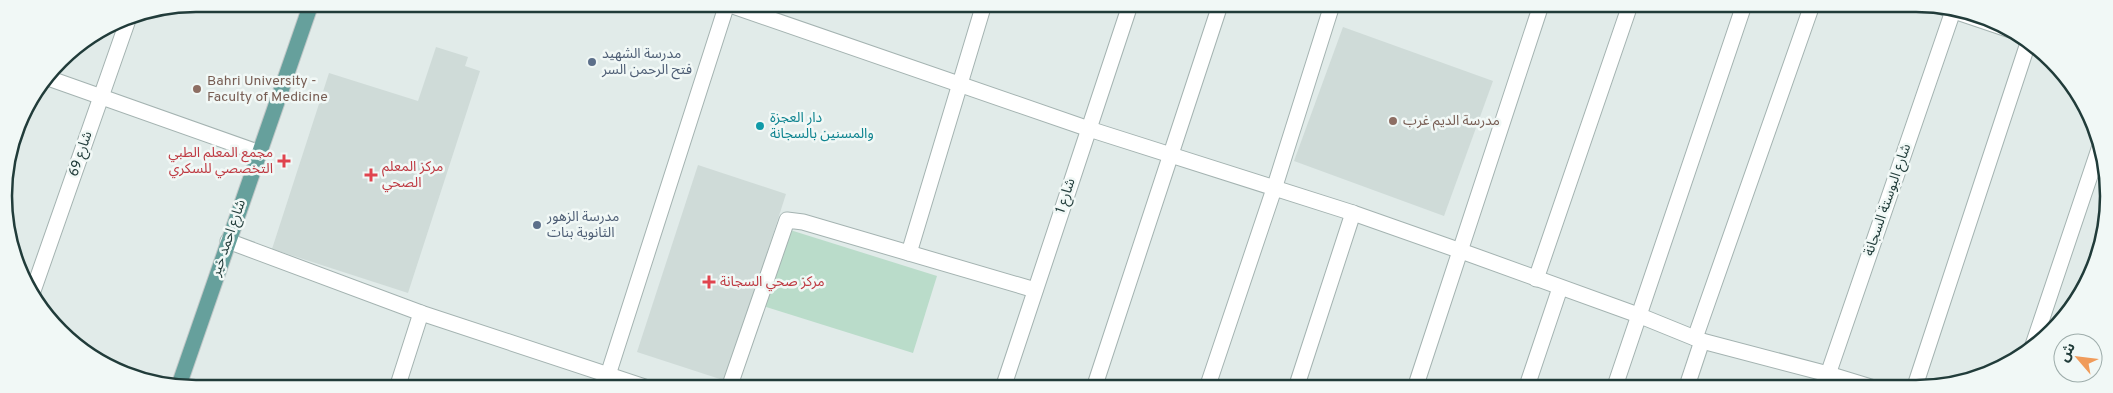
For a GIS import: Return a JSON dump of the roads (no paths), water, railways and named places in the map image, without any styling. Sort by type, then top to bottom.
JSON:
[{"type":"main road","name":"شارع احمد خير","points":[[181,380],[308,12]]},
{"type":"street","points":[[607,380],[724,12]]},
{"type":"street","points":[[750,12],[1089,129],[1353,214],[1461,251],[1638,315],[1699,340],[1848,380]]},
{"type":"street","points":[[909,253],[982,12]]},
{"type":"street","name":"شارع 1","points":[[1006,380],[1128,12]]},
{"type":"street","points":[[1097,380],[1218,12]]},
{"type":"street","points":[[1210,380],[1274,189],[1330,12]]},
{"type":"street","points":[[1418,380],[1539,12]]},
{"type":"street","points":[[1536,279],[1628,12]]},
{"type":"street","points":[[1617,380],[1742,12]]},
{"type":"street","points":[[1688,380],[1699,340],[1810,12]]},
{"type":"street","name":"شارع البوستة السجانة","points":[[1826,380],[1951,16]]},
{"type":"street","name":"شارع 69","points":[[35,285],[127,27]]},
{"type":"street","points":[[1917,380],[2026,49]]},
{"type":"street","points":[[54,80],[260,153]]},
{"type":"street","points":[[2036,337],[2096,157]]},
{"type":"street","points":[[1299,380],[1353,214]]},
{"type":"street","points":[[732,380],[787,220],[803,222],[1035,290]]},
{"type":"street","points":[[228,241],[601,380]]},
{"type":"street","points":[[1529,380],[1560,288]]},
{"type":"street","points":[[400,380],[421,313]]},
{"type":"place","name":"مدرسة الشهيد فتح الرحمن السر","points":[[592,62]]},
{"type":"place","name":"Bahri University - Faculty of Medicine","points":[[197,89]]},
{"type":"place","name":"مدرسة الديم غرب","points":[[1393,121]]},
{"type":"place","name":"دار العجزة والمسنين بالسجانة","points":[[760,126]]},
{"type":"place","name":"مجمع المعلم الطبي التخصصي للسكري","points":[[284,161]]},
{"type":"place","name":"مركز المعلم الصحي","points":[[371,175]]},
{"type":"place","name":"مدرسة الزهور الثانوية بنات","points":[[537,225]]},
{"type":"place","name":"مركز صحي السجانة","points":[[709,282]]}]
